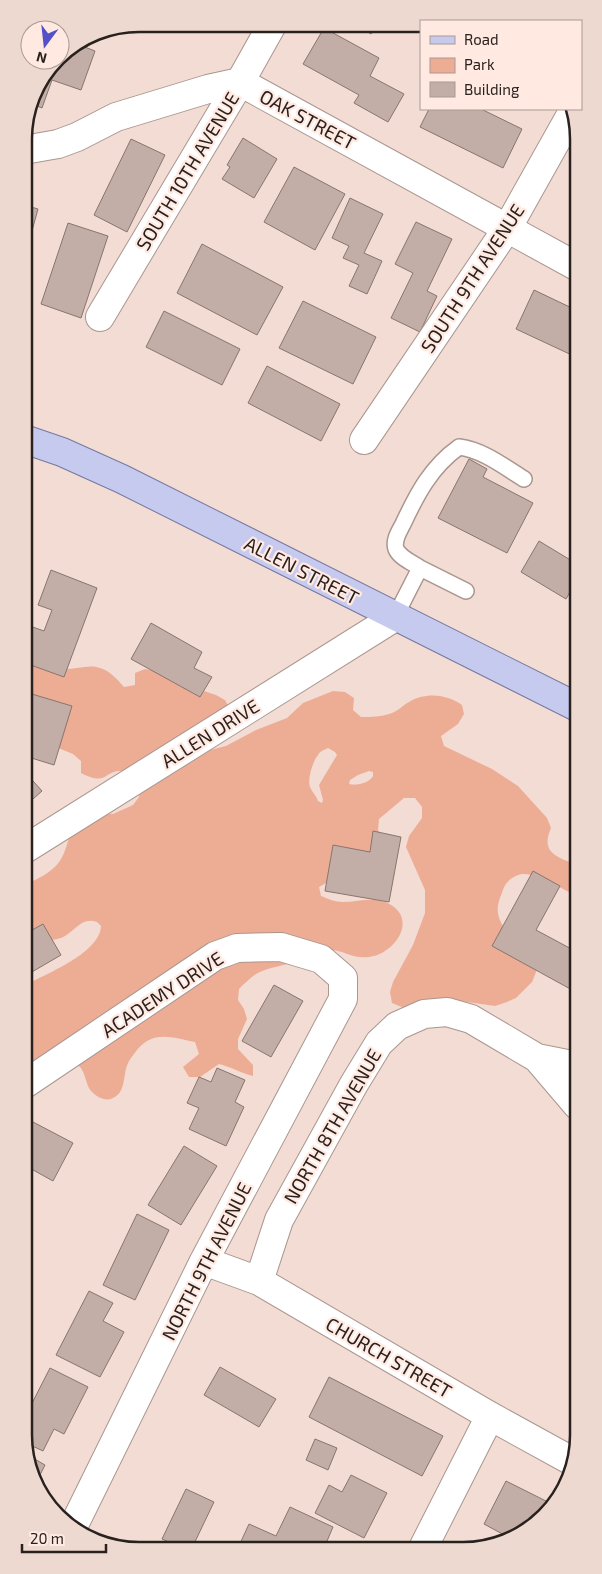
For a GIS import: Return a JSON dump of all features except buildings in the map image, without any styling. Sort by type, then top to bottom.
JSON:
[{"type":"main road","name":"ALLEN STREET","points":[[33,441],[122,479],[570,703]]},
{"type":"street","name":"SOUTH 10TH AVENUE","points":[[100,317],[268,33]]},
{"type":"street","name":"OAK STREET","points":[[33,148],[58,144],[77,137],[116,117],[208,89],[240,82],[570,263]]},
{"type":"street","name":"SOUTH 9TH AVENUE","points":[[364,440],[508,227],[567,121]]},
{"type":"street","name":"ALLEN DRIVE","points":[[32,844],[395,617]]},
{"type":"street","name":"ACADEMY DRIVE","points":[[32,1080],[215,956],[237,948],[281,947],[321,959],[343,978],[343,999]]},
{"type":"street","name":"NORTH 9TH AVENUE","points":[[76,1520],[204,1261],[343,999]]},
{"type":"street","name":"NORTH 8TH AVENUE","points":[[259,1281],[279,1220],[354,1084],[379,1044],[397,1026],[424,1014],[446,1012],[471,1020],[537,1058]]},
{"type":"street","points":[[537,1058],[569,1064]]},
{"type":"street","points":[[537,1058],[569,1095]]},
{"type":"street","name":"CHURCH STREET","points":[[204,1261],[259,1281],[490,1416],[567,1458]]},
{"type":"street","points":[[426,1542],[490,1416]]},
{"type":"lane","points":[[466,591],[420,568],[401,555],[396,549],[395,540],[418,491],[447,455],[458,446],[480,452],[524,479]]},
{"type":"lane","points":[[395,617],[420,568]]},
{"type":"green space","points":[[33,662],[57,669],[91,666],[104,669],[124,687],[135,685],[135,673],[145,669],[156,671],[225,700],[230,709],[202,752],[226,746],[256,730],[287,718],[303,703],[333,691],[345,692],[354,698],[353,710],[361,717],[388,714],[422,697],[436,696],[456,701],[462,705],[464,714],[458,724],[441,736],[444,746],[492,769],[518,786],[547,818],[551,828],[548,836],[549,849],[552,853],[569,862],[569,892],[536,876],[523,874],[510,879],[504,887],[498,905],[498,914],[506,930],[540,962],[532,982],[516,998],[495,1006],[460,1001],[404,1008],[392,1003],[390,992],[393,982],[413,945],[425,913],[425,890],[406,847],[409,836],[422,818],[422,807],[415,798],[404,798],[379,819],[378,830],[384,840],[384,851],[319,887],[321,896],[335,901],[375,900],[385,902],[395,908],[401,915],[403,923],[397,939],[383,952],[374,956],[360,957],[329,950],[300,961],[261,972],[245,983],[239,989],[238,1000],[244,1009],[247,1019],[238,1039],[238,1049],[253,1065],[253,1076],[219,1064],[200,1077],[189,1077],[183,1067],[199,1054],[195,1042],[169,1037],[154,1038],[140,1046],[129,1061],[122,1089],[118,1095],[111,1099],[99,1097],[93,1093],[81,1068],[75,1063],[61,1063],[32,1070],[32,981],[58,969],[82,954],[92,945],[98,936],[101,926],[97,922],[87,921],[61,938],[32,940],[32,882],[54,868],[59,862],[73,824],[90,813],[113,814],[133,805],[139,797],[140,785],[134,774],[125,771],[116,771],[101,778],[90,777],[81,773],[81,761],[73,754],[51,745],[38,697],[33,698]],"holes":[[[328,748],[337,755],[319,785],[322,803],[318,801],[309,784],[311,770],[321,752]],[[369,771],[373,772],[373,776],[366,782],[349,784],[350,780],[358,775]]]}]
